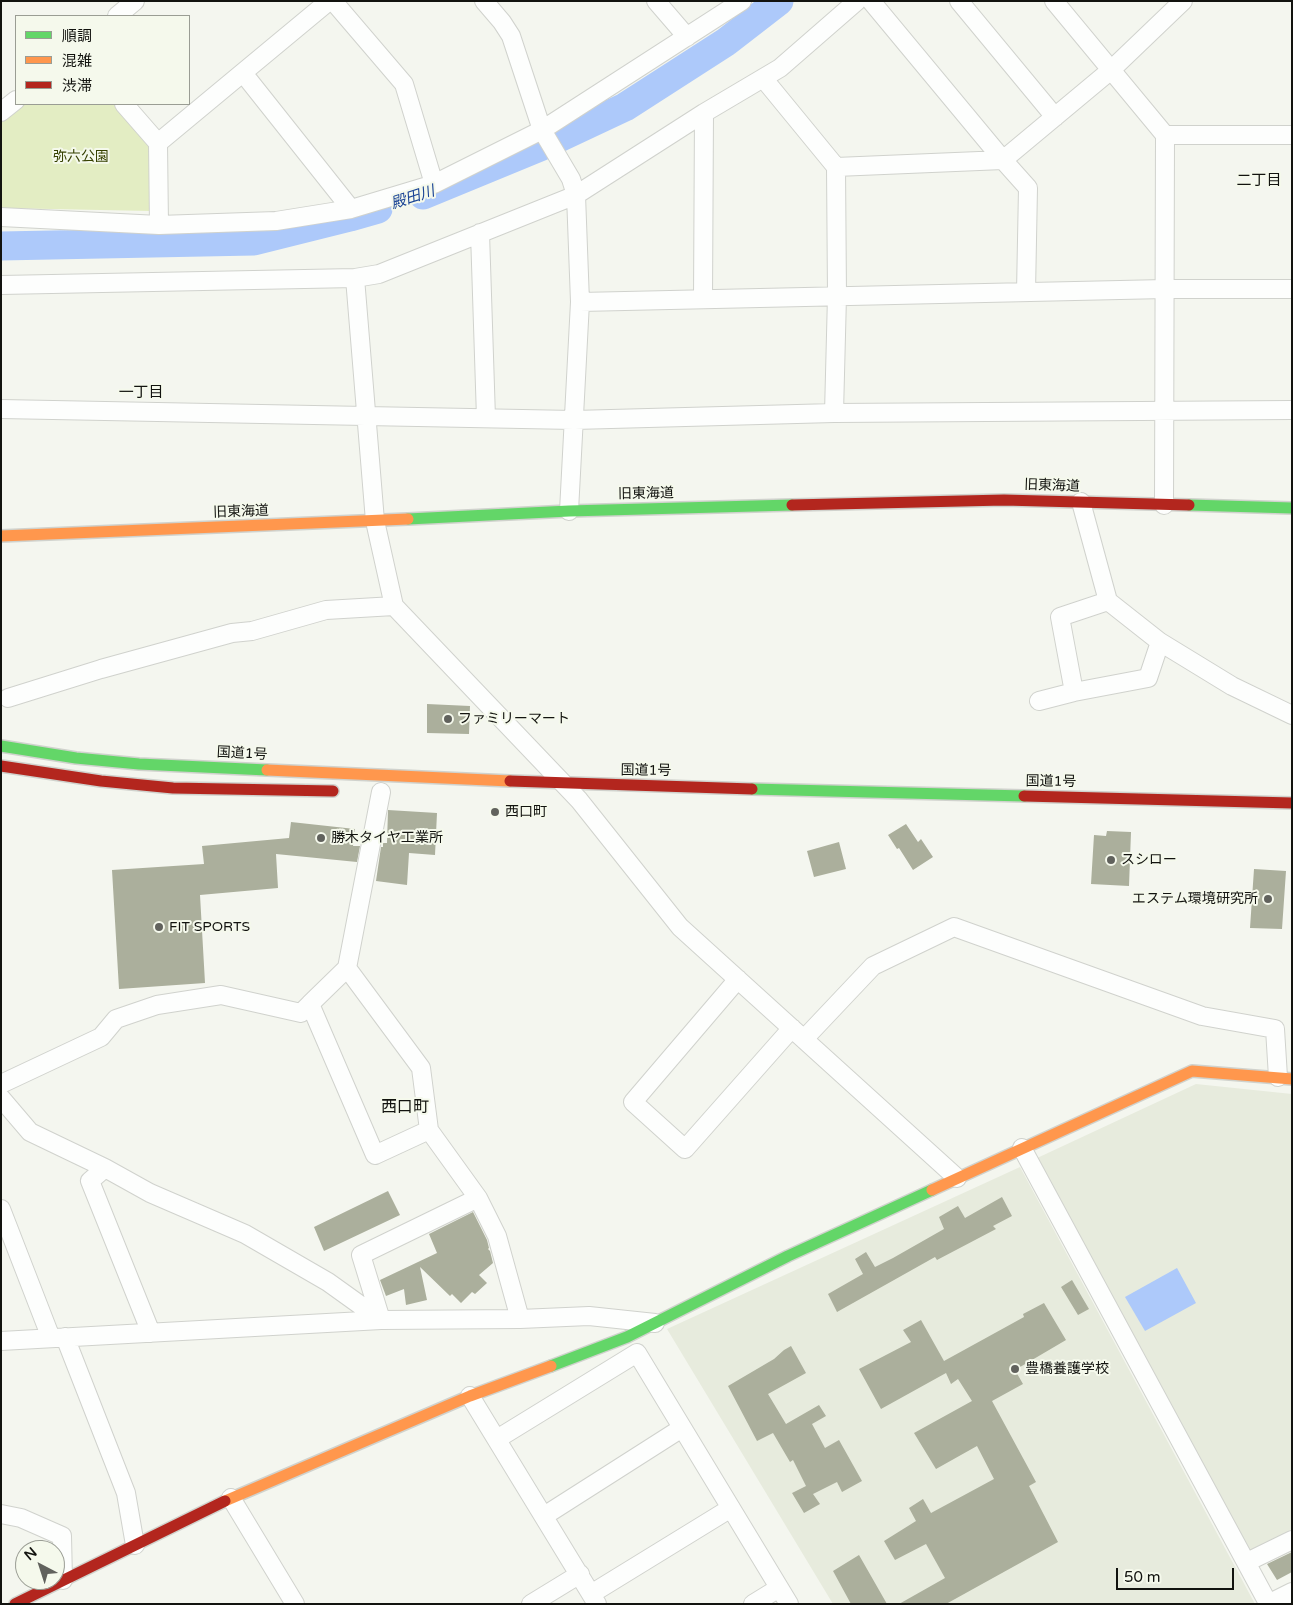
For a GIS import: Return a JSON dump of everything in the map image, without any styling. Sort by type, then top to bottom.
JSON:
[{"type":"main road","name":"旧東海道","points":[[1,536],[569,511],[1004,500],[1292,508]]},
{"type":"main road","name":"国道1号","points":[[1,746],[76,758],[139,764],[562,792],[1292,803]]},
{"type":"main road","points":[[1,766],[101,781],[173,788],[341,792]]},
{"type":"main road","points":[[579,800],[599,801]]},
{"type":"main road","points":[[65,1579],[231,1498],[470,1396],[627,1337],[788,1256],[1192,1071],[1285,1078]]},
{"type":"main road","points":[[17,1604],[44,1590]]},
{"type":"street","points":[[118,15],[135,1]]},
{"type":"street","points":[[158,144],[329,1]]},
{"type":"street","points":[[333,1],[404,84],[434,184]]},
{"type":"street","points":[[484,1],[511,36],[545,134],[573,187],[580,302],[569,511]]},
{"type":"street","points":[[656,1],[687,37]]},
{"type":"street","points":[[1,217],[159,225],[276,221],[351,209],[434,184],[545,134],[742,1]]},
{"type":"street","points":[[1,285],[355,278],[379,274],[480,233],[573,187],[704,113],[780,68],[857,1]]},
{"type":"street","points":[[871,1],[1028,188],[1026,292]]},
{"type":"street","points":[[959,1],[1055,117]]},
{"type":"street","points":[[1054,1],[1165,135],[1164,505]]},
{"type":"street","points":[[836,167],[1003,160],[1111,70],[1183,1]]},
{"type":"street","points":[[243,73],[351,209]]},
{"type":"street","points":[[764,78],[836,167],[837,296],[834,413]]},
{"type":"street","points":[[1,112],[15,101]]},
{"type":"street","points":[[125,105],[158,144],[159,225]]},
{"type":"street","points":[[703,299],[704,113]]},
{"type":"street","points":[[1165,135],[1292,135]]},
{"type":"street","points":[[480,233],[486,418]]},
{"type":"street","points":[[355,278],[375,521],[394,606],[562,792],[579,800],[680,927],[957,1178]]},
{"type":"street","points":[[580,302],[1165,289],[1292,290]]},
{"type":"street","points":[[1,409],[574,420],[834,413],[1292,410]]},
{"type":"street","points":[[1081,502],[1108,601],[1160,642],[1232,686],[1292,715]]},
{"type":"street","points":[[1074,692],[1060,617],[1108,601]]},
{"type":"street","points":[[8,698],[232,632],[252,631],[326,610],[394,606]]},
{"type":"street","points":[[1039,701],[1074,692],[1148,678],[1160,642]]},
{"type":"street","points":[[1,1084],[101,1037],[116,1019],[157,1005],[221,996],[301,1013],[347,968],[381,792]]},
{"type":"street","points":[[738,979],[633,1102],[685,1149],[798,1034],[873,966],[954,926],[1202,1016],[1275,1029],[1285,1078]]},
{"type":"street","points":[[347,968],[421,1068],[429,1130],[478,1198],[497,1236],[520,1319]]},
{"type":"street","points":[[310,1004],[375,1155],[429,1130]]},
{"type":"street","points":[[1,1098],[30,1132],[105,1168],[150,1193],[245,1234],[328,1282],[381,1320]]},
{"type":"street","points":[[1022,1148],[1268,1604],[1292,1592]]},
{"type":"street","points":[[105,1168],[90,1181],[151,1332]]},
{"type":"street","points":[[381,1320],[361,1255],[478,1198]]},
{"type":"street","points":[[1,1209],[126,1493],[135,1545]]},
{"type":"street","points":[[1,1341],[381,1320],[520,1319],[590,1316],[655,1323]]},
{"type":"street","points":[[497,1439],[636,1353],[789,1604]]},
{"type":"street","points":[[470,1396],[594,1599],[731,1508]]},
{"type":"street","points":[[544,1516],[682,1428]]},
{"type":"street","points":[[231,1498],[295,1604]]},
{"type":"street","points":[[1,1514],[21,1518],[62,1536],[62,1540]]},
{"type":"street","points":[[1247,1562],[1292,1540]]},
{"type":"street","points":[[531,1604],[580,1574]]},
{"type":"street","points":[[753,1604],[780,1588]]},
{"type":"shaded area","points":[[1196,1084],[1292,1094],[1292,1529],[1250,1551],[1035,1159]]},
{"type":"shaded area","points":[[1020,1167],[1255,1604],[833,1604],[667,1329]]},
{"type":"green space","name":"弥六公園","points":[[21,105],[116,105],[150,144],[150,211],[1,208],[1,121]]},
{"type":"water","points":[[1177,1268],[1196,1303],[1145,1331],[1125,1297]]},
{"type":"building","name":"ファミリーマート","points":[[427,704],[470,706],[469,734],[427,733]]},
{"type":"building","points":[[388,810],[437,813],[435,855],[409,853],[407,885],[376,881],[381,847],[383,847],[383,843],[387,843]]},
{"type":"building","name":"FIT SPORTS","points":[[291,822],[355,829],[353,846],[360,846],[357,862],[276,854],[278,888],[200,895],[205,983],[119,989],[112,870],[204,864],[202,846],[289,838]]},
{"type":"building","points":[[906,824],[918,842],[921,839],[933,857],[913,870],[888,835]]},
{"type":"building","name":"スシロー","points":[[1107,831],[1131,832],[1129,886],[1091,884],[1094,835],[1106,836]]},
{"type":"building","points":[[839,842],[846,869],[814,877],[807,851]]},
{"type":"building","name":"エステム環境研究所","points":[[1254,869],[1286,871],[1282,929],[1250,928]]},
{"type":"building","points":[[388,1191],[400,1215],[324,1251],[314,1227]]},
{"type":"building","points":[[1002,1197],[1012,1216],[993,1226],[996,1229],[937,1260],[935,1257],[837,1312],[828,1294],[863,1274],[855,1259],[866,1252],[875,1267],[944,1229],[939,1217],[958,1206],[965,1218]]},
{"type":"building","points":[[473,1212],[487,1240],[493,1263],[479,1275],[487,1283],[475,1294],[472,1292],[461,1303],[452,1294],[450,1296],[420,1267],[427,1300],[406,1305],[404,1289],[386,1296],[380,1280],[437,1253],[429,1234]]},
{"type":"building","points":[[1072,1280],[1089,1309],[1078,1315],[1061,1287]]},
{"type":"building","points":[[1044,1303],[1066,1340],[1015,1370],[1023,1384],[992,1401],[1036,1482],[1029,1486],[1058,1542],[946,1604],[899,1604],[945,1578],[926,1544],[895,1560],[884,1541],[916,1521],[909,1508],[923,1499],[931,1513],[994,1479],[977,1446],[936,1469],[914,1433],[972,1401],[958,1379],[951,1384],[946,1373],[881,1409],[859,1369],[911,1342],[903,1330],[921,1320],[944,1361],[1024,1317],[1023,1314]]},
{"type":"building","points":[[791,1346],[806,1373],[768,1394],[786,1424],[819,1405],[826,1416],[812,1424],[825,1448],[839,1440],[862,1481],[842,1492],[837,1482],[813,1494],[820,1504],[804,1513],[792,1493],[806,1486],[793,1460],[790,1462],[773,1433],[757,1441],[728,1386],[774,1359]]},
{"type":"building","points":[[1292,1552],[1292,1572],[1277,1580],[1267,1564]]},
{"type":"building","points":[[859,1555],[887,1604],[851,1604],[833,1571]]},
{"type":"waterway","name":"殿田川","points":[[423,195],[542,146],[625,107],[726,42],[779,1]]},
{"type":"waterway","name":"殿田川","points":[[1,246],[254,241],[378,209]]},
{"type":"traffic: fast","points":[[408,519],[569,511],[792,505]]},
{"type":"traffic: fast","points":[[1189,505],[1292,508]]},
{"type":"traffic: fast","points":[[1,746],[76,758],[139,764],[267,770]]},
{"type":"traffic: fast","points":[[752,789],[1024,796]]},
{"type":"traffic: fast","points":[[551,1366],[627,1337],[788,1256],[932,1190]]},
{"type":"traffic: slow","points":[[1,536],[408,519]]},
{"type":"traffic: slow","points":[[267,770],[510,781]]},
{"type":"traffic: slow","points":[[932,1190],[1192,1071],[1292,1079]]},
{"type":"traffic: slow","points":[[225,1501],[470,1396],[551,1366]]},
{"type":"traffic: jam","points":[[792,505],[1004,500],[1189,505]]},
{"type":"traffic: jam","points":[[1,766],[101,781],[173,788],[333,791]]},
{"type":"traffic: jam","points":[[510,781],[752,789]]},
{"type":"traffic: jam","points":[[1024,796],[1292,803]]},
{"type":"traffic: jam","points":[[15,1604],[225,1501]]},
{"type":"place","name":"ファミリーマート","points":[[448,719]]},
{"type":"place","name":"西口町","points":[[495,812]]},
{"type":"place","name":"勝木タイヤ工業所","points":[[321,838]]},
{"type":"place","name":"スシロー","points":[[1111,860]]},
{"type":"place","name":"エステム環境研究所","points":[[1268,899]]},
{"type":"place","name":"FIT SPORTS","points":[[159,927]]},
{"type":"place","name":"豊橋養護学校","points":[[1015,1369]]},
{"type":"district","name":"二丁目","points":[[1259,181]]},
{"type":"district","name":"一丁目","points":[[141,393]]},
{"type":"district","name":"西口町","points":[[405,1108]]}]
